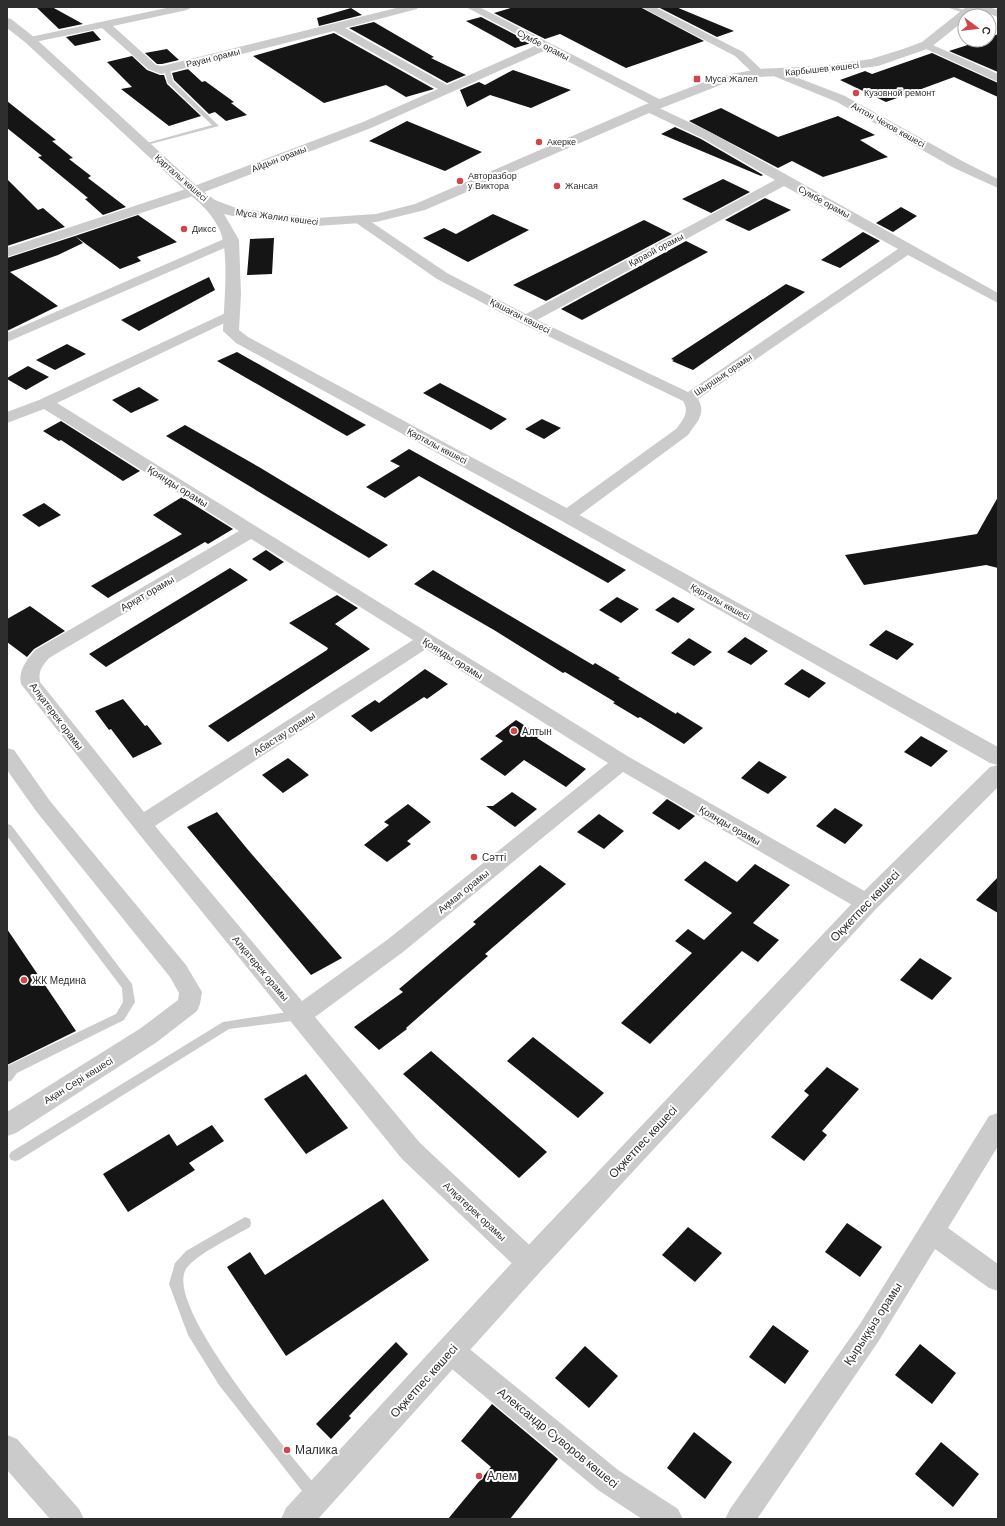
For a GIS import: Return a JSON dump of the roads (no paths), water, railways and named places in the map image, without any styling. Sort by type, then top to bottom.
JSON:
[{"type":"street","points":[[30,40],[187,7]]},
{"type":"street","name":"Рауан орамы","points":[[167,70],[337,28],[413,7]]},
{"type":"street","name":"Сумбе орамы","points":[[471,7],[706,134],[998,300]]},
{"type":"street","points":[[646,7],[739,54],[759,74]]},
{"type":"street","points":[[979,7],[998,14]]},
{"type":"street","name":"Карбышев көшесі","points":[[654,106],[725,79],[759,74],[820,70],[873,63],[926,45],[957,20]]},
{"type":"street","name":"Қарталы көшесі","points":[[7,22],[30,40],[194,191],[210,203],[232,240],[231,331],[242,340],[567,516],[998,758]]},
{"type":"street","points":[[104,24],[152,67],[167,70]]},
{"type":"street","points":[[337,28],[446,89]]},
{"type":"street","points":[[926,45],[998,78]]},
{"type":"street","name":"Айдын орамы","points":[[7,253],[194,191],[367,125],[545,46]]},
{"type":"street","name":"Антон Чехов көшесі","points":[[775,73],[841,99],[959,165],[998,184]]},
{"type":"street","name":"Мұса Жәлил көшесі","points":[[210,203],[233,212],[316,222],[359,220],[393,214],[420,207],[654,106]]},
{"type":"street","name":"Қараой орамы","points":[[526,320],[785,180]]},
{"type":"street","name":"Қашаған көшесі","points":[[359,220],[442,276],[526,320],[689,398]]},
{"type":"street","points":[[7,338],[232,240]]},
{"type":"street","name":"Шыршық орамы","points":[[567,516],[682,432],[693,417],[694,406],[689,398],[907,249]]},
{"type":"street","points":[[7,418],[45,403],[232,314]]},
{"type":"street","name":"Қоянды орамы","points":[[45,403],[252,531],[425,641],[622,762],[866,903]]},
{"type":"street","name":"Арқат орамы","points":[[42,654],[252,531]]},
{"type":"street","name":"Абастау орамы","points":[[142,824],[425,641]]},
{"type":"street","name":"Алқатерек орамы","points":[[42,654],[30,668],[29,678],[31,684],[142,824],[411,1150],[530,1263]]},
{"type":"street","name":"Ақан Сері көшесі","points":[[7,755],[43,806],[178,971],[191,992],[189,1004],[149,1035],[7,1125]]},
{"type":"street","name":"Ақмая орамы","points":[[300,1015],[395,946],[622,762]]},
{"type":"street","name":"Оқжетпес көшесі","points":[[297,1519],[530,1263],[866,903],[998,773]]},
{"type":"street","name":"Қырыққыз орамы","points":[[740,1519],[869,1332],[998,1124]]},
{"type":"street","points":[[931,1231],[998,1279]]},
{"type":"street","name":"Александр Суворов көшесі","points":[[451,1351],[608,1480],[668,1519]]},
{"type":"street","points":[[7,1449],[69,1519]]},
{"type":"lane","points":[[145,145],[216,126],[170,82],[167,70]]},
{"type":"lane","points":[[7,828],[128,987],[129,1002],[120,1017],[13,1069],[7,1077]]},
{"type":"lane","points":[[15,1156],[227,1025],[300,1015]]},
{"type":"lane","points":[[245,1223],[191,1255],[180,1267],[176,1284],[193,1330],[224,1380],[316,1498]]},
{"type":"place","name":"Муса Жалел","points":[[697,79]]},
{"type":"place","name":"Кузовной ремонт","points":[[856,93]]},
{"type":"place","name":"Акерке","points":[[539,142]]},
{"type":"place","name":"Авторазбор у Виктора","points":[[460,181]]},
{"type":"place","name":"Жансая","points":[[557,186]]},
{"type":"place","name":"Диксс","points":[[184,229]]},
{"type":"place","name":"Алтын","points":[[514,731]]},
{"type":"place","name":"Сәттi","points":[[474,857]]},
{"type":"place","name":"ЖК Медина","points":[[24,980]]},
{"type":"place","name":"Малика","points":[[287,1450]]},
{"type":"place","name":"Алем","points":[[479,1476]]}]
